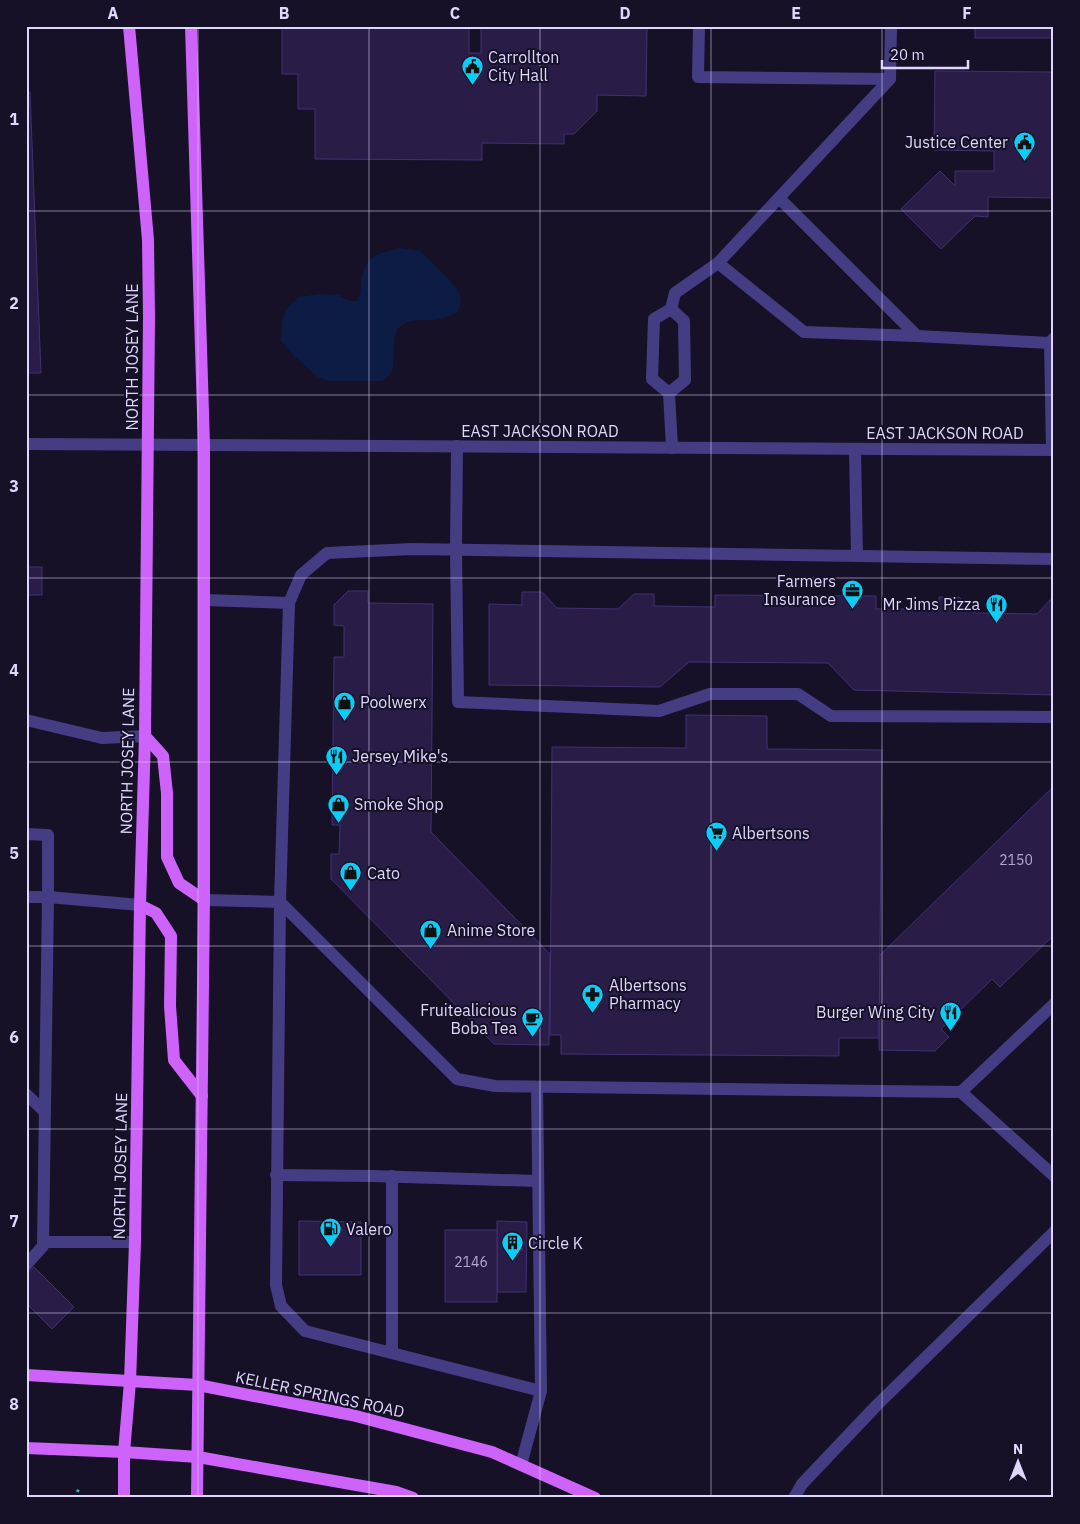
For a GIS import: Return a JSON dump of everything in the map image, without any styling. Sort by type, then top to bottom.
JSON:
[{"type":"main road","name":"NORTH JOSEY LANE","points":[[124,1498],[124,1452],[130,1382],[135,1242],[140,905],[145,736],[148,444],[148,240],[129,26]]},
{"type":"main road","points":[[191,26],[204,445],[204,900],[196,1498]]},
{"type":"main road","points":[[145,736],[163,756],[167,793],[167,857],[179,883],[204,900]]},
{"type":"main road","points":[[140,905],[156,913],[171,936],[170,1006],[174,1060],[202,1096]]},
{"type":"main road","name":"KELLER SPRINGS ROAD","points":[[26,1375],[198,1385],[352,1415],[492,1452],[595,1498]]},
{"type":"main road","points":[[26,1448],[198,1457],[396,1492],[413,1498]]},
{"type":"street","points":[[699,26],[698,76],[890,79]]},
{"type":"street","points":[[672,448],[669,393],[652,378],[654,318],[671,309],[675,293],[718,263],[890,79],[890,26]]},
{"type":"street","points":[[779,198],[918,336]]},
{"type":"street","points":[[718,263],[804,332],[1052,341],[1053,450]]},
{"type":"street","points":[[669,393],[685,380],[684,321],[671,309]]},
{"type":"street","name":"EAST JACKSON ROAD","points":[[26,444],[1053,450]]},
{"type":"street","points":[[456,446],[458,702],[659,711],[710,694],[798,694],[831,716],[1054,717]]},
{"type":"street","points":[[855,449],[857,556]]},
{"type":"street","points":[[541,1391],[305,1331],[281,1306],[276,1285],[280,902],[289,603],[301,575],[327,553],[412,550],[1054,559]]},
{"type":"street","points":[[204,600],[289,603]]},
{"type":"street","points":[[26,720],[102,738],[145,736]]},
{"type":"street","points":[[26,834],[48,835],[43,1246],[26,1265]]},
{"type":"street","points":[[26,897],[48,897],[140,905]]},
{"type":"street","points":[[204,900],[280,902],[456,1078],[495,1086],[961,1092],[1054,1176]]},
{"type":"street","points":[[961,1092],[1054,1004]]},
{"type":"street","points":[[521,1464],[541,1391],[538,1087]]},
{"type":"street","points":[[26,1094],[45,1112]]},
{"type":"street","points":[[276,1175],[392,1176],[538,1181]]},
{"type":"street","points":[[392,1176],[392,1353]]},
{"type":"street","points":[[794,1498],[802,1484],[877,1404],[1054,1232]]},
{"type":"street","points":[[43,1242],[135,1242]]},
{"type":"path","points":[[75,1498],[78,1488]]},
{"type":"water","points":[[401,248],[420,251],[450,281],[457,289],[461,299],[458,312],[440,319],[418,320],[405,323],[400,327],[396,332],[391,373],[382,381],[328,381],[318,377],[293,355],[281,341],[282,320],[289,306],[299,297],[319,294],[338,295],[350,301],[357,301],[363,273],[369,261],[379,254]]},
{"type":"building","name":"Carrollton City Hall","points":[[282,26],[469,26],[469,53],[481,53],[481,26],[647,27],[646,96],[597,95],[597,111],[574,134],[564,134],[564,144],[482,143],[482,160],[315,159],[315,109],[298,109],[298,74],[282,74]]},
{"type":"building","points":[[975,26],[1054,26],[1054,38],[975,38]]},
{"type":"building","name":"Justice Center","points":[[935,71],[1054,72],[1054,198],[988,197],[988,217],[975,216],[941,249],[901,209],[940,171],[955,186],[955,171],[994,171],[994,151],[934,150]]},
{"type":"building","points":[[30,92],[41,373],[26,373],[26,93]]},
{"type":"building","points":[[26,567],[42,567],[42,595],[26,595]]},
{"type":"building","points":[[348,591],[368,591],[368,603],[433,604],[431,832],[550,954],[549,1045],[494,1044],[331,879],[331,854],[339,854],[340,825],[332,825],[334,657],[344,657],[344,626],[334,625],[334,605]]},
{"type":"building","points":[[522,592],[542,592],[557,608],[618,609],[634,594],[654,594],[654,606],[715,607],[715,595],[876,596],[876,609],[939,609],[939,597],[959,597],[975,613],[1037,614],[1050,600],[1054,600],[1054,695],[854,690],[828,663],[689,662],[660,687],[489,685],[489,604],[522,605]]},
{"type":"building","name":"Albertsons","points":[[686,715],[767,716],[767,749],[882,750],[879,1038],[839,1038],[839,1056],[561,1054],[561,1035],[550,1035],[552,747],[686,748]]},
{"type":"building","points":[[1054,786],[1054,935],[1000,987],[992,979],[941,1029],[949,1037],[935,1051],[879,1050],[880,955]]},
{"type":"building","name":"Valero","points":[[299,1221],[361,1222],[361,1275],[299,1275]]},
{"type":"building","name":"Circle K","points":[[497,1221],[527,1222],[526,1292],[497,1292]]},
{"type":"building","name":"Circle K","points":[[445,1230],[497,1230],[497,1302],[445,1302]]},
{"type":"building","points":[[34,1267],[74,1307],[52,1329],[26,1303],[26,1274]]},
{"type":"place","name":"Carrollton City Hall","points":[[472,85]]},
{"type":"place","name":"Justice Center","points":[[1024,161]]},
{"type":"place","name":"Farmers Insurance","points":[[852,609]]},
{"type":"place","name":"Mr Jims Pizza","points":[[996,623]]},
{"type":"place","name":"Poolwerx","points":[[344,721]]},
{"type":"place","name":"Jersey Mike's","points":[[336,775]]},
{"type":"place","name":"Smoke Shop","points":[[338,823]]},
{"type":"place","name":"Albertsons","points":[[716,852]]},
{"type":"place","name":"Cato","points":[[351,892]]},
{"type":"place","name":"Anime Store","points":[[431,949]]},
{"type":"place","name":"Albertsons Pharmacy","points":[[593,1013]]},
{"type":"place","name":"Burger Wing City","points":[[951,1031]]},
{"type":"place","name":"Fruitealicious Boba Tea","points":[[533,1038]]},
{"type":"place","name":"Valero","points":[[330,1248]]},
{"type":"place","name":"Circle K","points":[[512,1262]]}]
